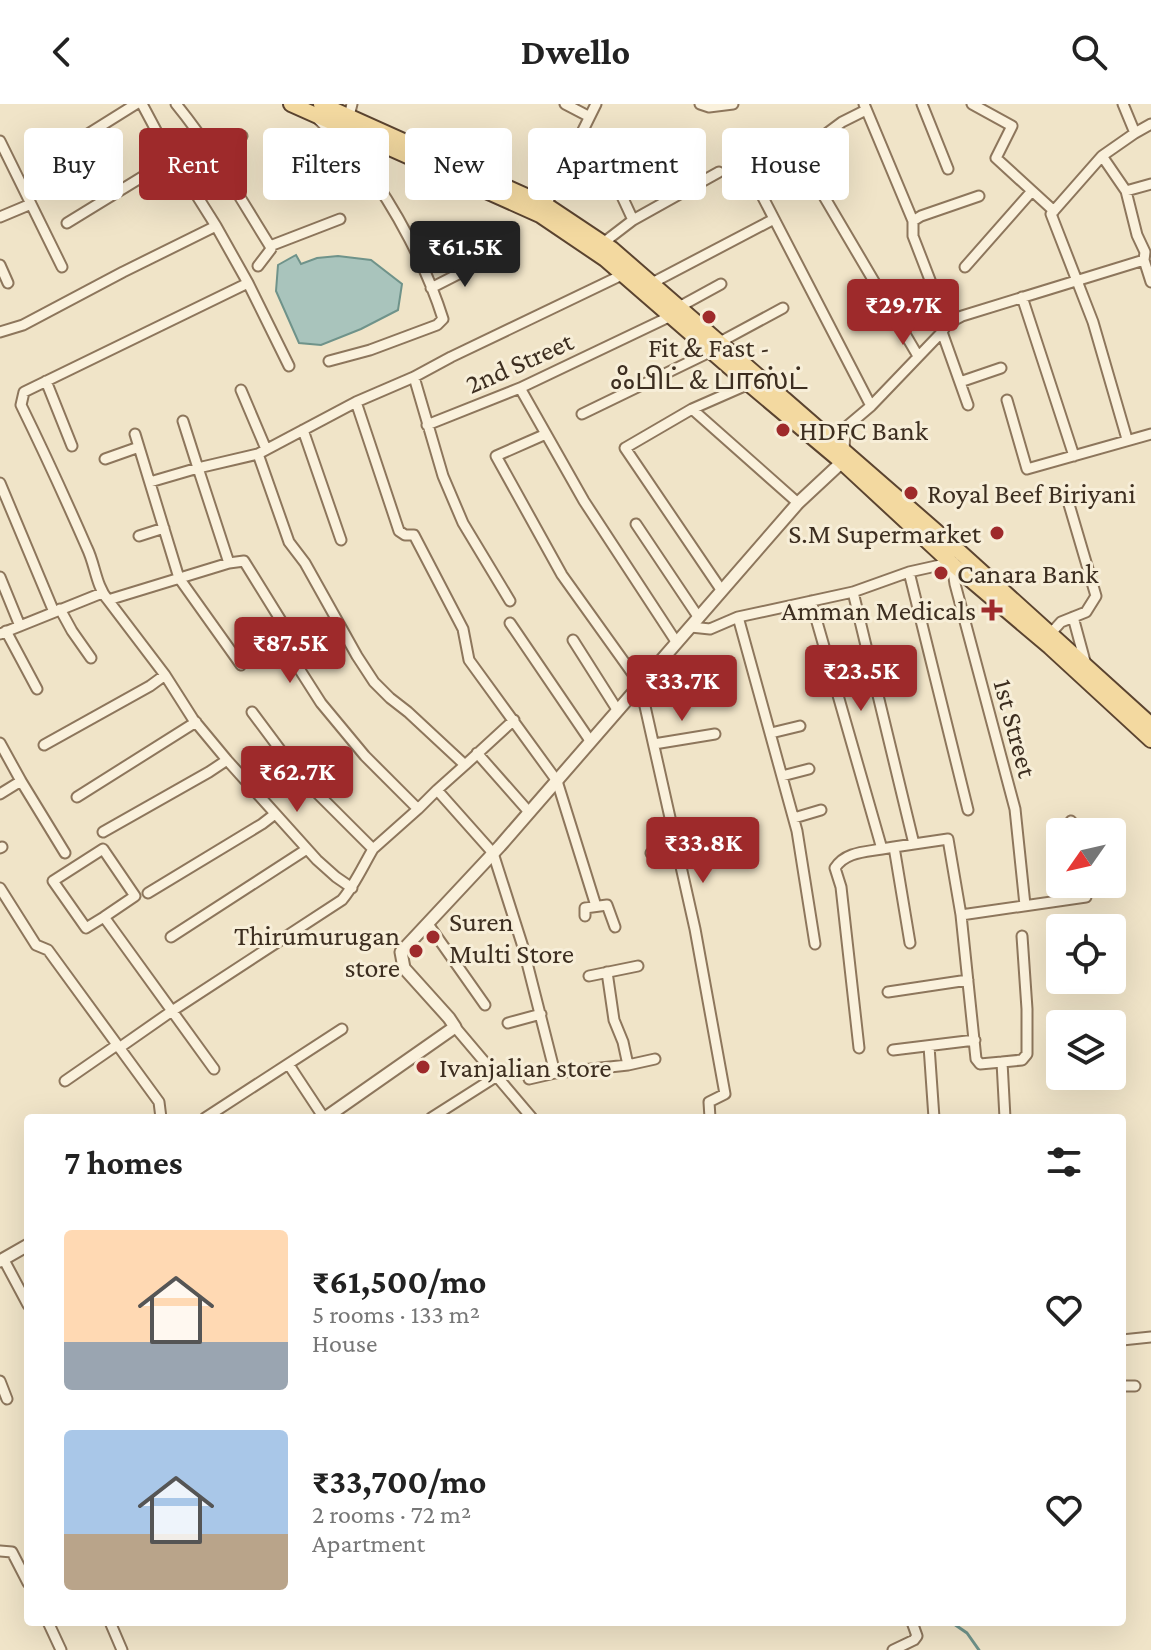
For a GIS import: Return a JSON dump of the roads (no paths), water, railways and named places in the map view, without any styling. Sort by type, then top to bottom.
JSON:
[{"type":"main road","points":[[304,106],[350,110],[603,243],[652,283],[675,312]]},
{"type":"main road","points":[[304,106],[543,210],[675,312],[843,457],[1151,740]]},
{"type":"main road","points":[[716,347],[749,384],[843,457]]},
{"type":"main road","points":[[956,559],[1051,633],[1151,725]]},
{"type":"street","points":[[98,128],[136,104]]},
{"type":"street","points":[[142,104],[156,128]]},
{"type":"street","points":[[176,104],[195,128]]},
{"type":"street","points":[[565,104],[588,116]]},
{"type":"street","points":[[543,210],[596,104]]},
{"type":"street","points":[[700,104],[709,107],[733,104]]},
{"type":"street","points":[[922,104],[948,169]]},
{"type":"street","points":[[972,104],[1012,126],[996,158],[1054,211]]},
{"type":"street","points":[[1123,104],[1135,133]]},
{"type":"street","points":[[304,106],[362,163],[410,240],[443,319],[439,324],[370,350],[329,361]]},
{"type":"street","points":[[834,128],[865,107],[913,221],[913,236],[968,405]]},
{"type":"street","points":[[1127,439],[1093,322],[1051,214],[1102,156],[1151,124]]},
{"type":"street","points":[[0,141],[4,159],[31,204],[62,267]]},
{"type":"street","points":[[1102,156],[1126,191],[1137,235],[1147,254],[1151,282]]},
{"type":"street","points":[[603,243],[633,220],[719,172]]},
{"type":"street","points":[[67,223],[139,179]]},
{"type":"street","points":[[1126,191],[1151,184]]},
{"type":"street","points":[[965,267],[1032,191]]},
{"type":"street","points":[[913,221],[979,196]]},
{"type":"street","points":[[200,200],[248,283],[289,366]]},
{"type":"street","points":[[241,200],[271,249],[258,266]]},
{"type":"street","points":[[624,200],[633,220]]},
{"type":"street","points":[[764,200],[871,406]]},
{"type":"street","points":[[826,200],[918,356]]},
{"type":"street","points":[[0,217],[31,204]]},
{"type":"street","points":[[270,246],[340,219]]},
{"type":"street","points":[[652,283],[774,219]]},
{"type":"street","points":[[0,332],[23,325],[216,226]]},
{"type":"street","points":[[529,1114],[404,968],[401,952],[557,781],[798,503],[843,457],[845,428],[871,406],[945,328],[962,316],[1077,281],[1147,254]]},
{"type":"street","points":[[431,288],[484,261]]},
{"type":"street","points":[[0,265],[8,283]]},
{"type":"street","points":[[150,482],[262,451],[356,402],[414,377],[624,274]]},
{"type":"street","points":[[248,283],[24,392],[21,405],[61,487],[105,596],[227,760],[307,849],[352,888]]},
{"type":"street","name":"2nd Street","points":[[427,425],[520,388],[675,312],[721,284]]},
{"type":"street","points":[[1022,297],[1074,456]]},
{"type":"street","points":[[582,414],[716,347],[783,308]]},
{"type":"street","points":[[960,382],[1001,368]]},
{"type":"street","points":[[414,377],[443,476],[463,523],[510,601]]},
{"type":"street","points":[[46,381],[72,446]]},
{"type":"street","points":[[722,591],[625,448],[692,409],[749,384]]},
{"type":"street","points":[[520,388],[584,501],[677,643]]},
{"type":"street","points":[[241,390],[289,542],[305,563],[357,656],[374,682],[465,765]]},
{"type":"street","points":[[1007,400],[1027,469],[1151,434]]},
{"type":"street","points":[[356,402],[399,531],[414,535],[463,629],[469,660],[557,781],[596,906]]},
{"type":"street","points":[[692,409],[798,503]]},
{"type":"street","points":[[183,421],[229,563]]},
{"type":"street","points":[[303,430],[341,540]]},
{"type":"street","points":[[135,434],[179,578],[241,665]]},
{"type":"street","points":[[546,434],[496,456],[562,575],[640,684],[678,847],[725,1094],[709,1102],[710,1114]]},
{"type":"street","points":[[105,459],[139,447]]},
{"type":"street","points":[[0,483],[48,598],[91,658]]},
{"type":"street","points":[[1051,633],[1061,622],[1086,612],[1096,596],[1068,501]]},
{"type":"street","points":[[636,524],[695,622],[710,629],[738,617],[853,592],[956,559]]},
{"type":"street","points":[[139,536],[164,528]]},
{"type":"street","name":"1st Street","points":[[956,559],[955,584],[1015,809],[1025,905]]},
{"type":"street","points":[[37,689],[3,632],[90,598],[244,561],[306,661],[298,667],[321,703],[365,756],[418,809]]},
{"type":"street","points":[[909,572],[968,810]]},
{"type":"street","points":[[0,577],[20,626]]},
{"type":"street","points":[[853,592],[914,844]]},
{"type":"street","points":[[811,601],[882,849]]},
{"type":"street","points":[[738,617],[794,818],[815,944]]},
{"type":"street","points":[[1073,617],[1086,665]]},
{"type":"street","points":[[510,623],[591,742]]},
{"type":"street","points":[[573,640],[618,711]]},
{"type":"street","points":[[44,745],[165,675]]},
{"type":"street","points":[[252,712],[299,775],[373,849]]},
{"type":"street","points":[[65,1081],[342,900],[373,849],[514,720]]},
{"type":"street","points":[[77,797],[196,722]]},
{"type":"street","points":[[771,733],[800,726]]},
{"type":"street","points":[[654,744],[715,734]]},
{"type":"street","points":[[0,743],[65,853]]},
{"type":"street","points":[[477,753],[529,812]]},
{"type":"street","points":[[103,832],[227,760]]},
{"type":"street","points":[[782,776],[809,769]]},
{"type":"street","points":[[0,794],[21,781]]},
{"type":"street","points":[[437,790],[493,853],[523,947],[555,1073]]},
{"type":"street","points":[[794,818],[821,810]]},
{"type":"street","points":[[148,893],[275,814]]},
{"type":"street","points":[[859,1048],[841,887],[835,868],[848,855],[948,839],[961,915],[977,1062],[980,1064],[1022,1060],[1027,1054],[1022,936]]},
{"type":"street","points":[[651,853],[678,847]]},
{"type":"street","points":[[894,847],[910,943]]},
{"type":"street","points":[[103,849],[135,896],[104,917],[86,928],[53,881],[103,849]]},
{"type":"street","points":[[171,937],[307,849]]},
{"type":"street","points":[[0,888],[36,945],[48,950],[159,1102],[160,1114]]},
{"type":"street","points":[[961,915],[1078,898]]},
{"type":"street","points":[[585,916],[585,908],[604,904],[609,907],[615,927]]},
{"type":"street","points":[[104,917],[214,1069]]},
{"type":"street","points":[[428,924],[485,1005]]},
{"type":"street","points":[[589,976],[638,966]]},
{"type":"street","points":[[607,972],[614,1020],[628,1065]]},
{"type":"street","points":[[888,992],[968,980]]},
{"type":"street","points":[[508,1023],[541,1014]]},
{"type":"street","points":[[331,1114],[455,1027]]},
{"type":"street","points":[[211,1114],[342,1029]]},
{"type":"street","points":[[893,1050],[975,1040]]},
{"type":"street","points":[[929,1046],[934,1114]]},
{"type":"street","points":[[529,1079],[655,1059]]},
{"type":"street","points":[[1002,1062],[1005,1114]]},
{"type":"street","points":[[289,1065],[322,1114]]},
{"type":"street","points":[[437,1114],[497,1076]]},
{"type":"street","points":[[24,1247],[2,1261],[24,1298]]},
{"type":"street","points":[[1126,1340],[1151,1337]]},
{"type":"street","points":[[0,1381],[7,1399]]},
{"type":"street","points":[[1126,1386],[1135,1386]]},
{"type":"street","points":[[0,1551],[12,1552],[24,1575]]},
{"type":"street","points":[[50,1626],[61,1650]]},
{"type":"street","points":[[112,1626],[122,1650]]},
{"type":"street","points":[[893,1650],[914,1640],[917,1636],[913,1626]]},
{"type":"water","points":[[296,255],[301,264],[317,258],[338,256],[371,260],[402,284],[398,310],[321,345],[299,343],[276,291],[278,265]]},
{"type":"waterway","points":[[957,1626],[967,1633],[979,1650]]},
{"type":"place","name":"Fit & Fast - ஃபிட் & பாஸ்ட்","points":[[709,317]]},
{"type":"place","name":"HDFC Bank","points":[[783,430]]},
{"type":"place","name":"Royal Beef Biriyani","points":[[911,493]]},
{"type":"place","name":"S.M Supermarket","points":[[997,533]]},
{"type":"place","name":"Canara Bank","points":[[941,573]]},
{"type":"place","name":"Amman Medicals","points":[[992,610]]},
{"type":"place","name":"Suren Multi Store","points":[[433,937]]},
{"type":"place","name":"Thirumurugan store","points":[[416,951]]},
{"type":"place","name":"Ivanjalian store","points":[[423,1067]]}]
